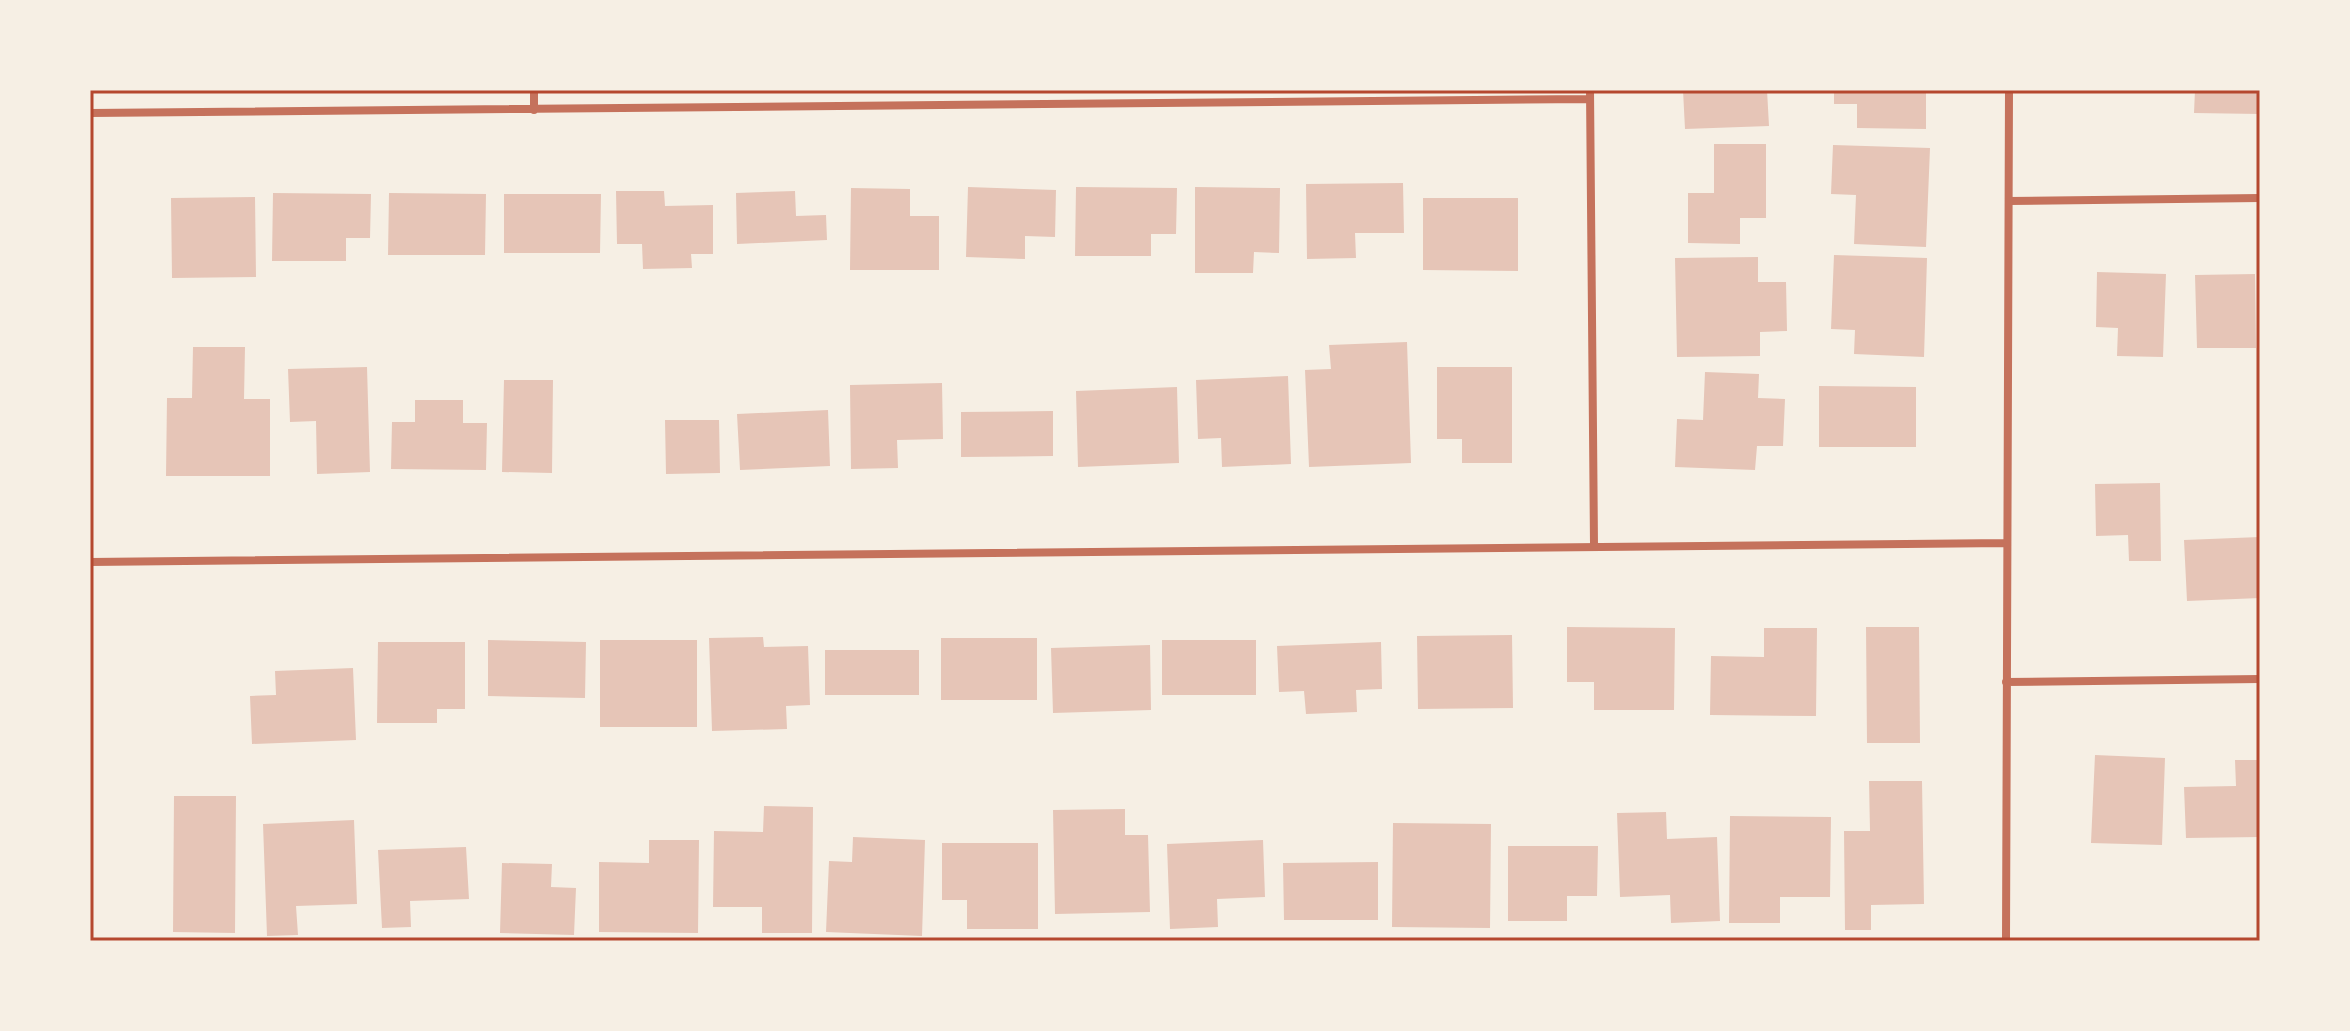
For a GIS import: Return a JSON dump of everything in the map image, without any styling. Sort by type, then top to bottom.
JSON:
[{"type":"street","points":[[534,90],[534,110]]},
{"type":"street","points":[[2006,941],[2009,90]]},
{"type":"street","points":[[90,113],[534,110],[1590,94],[1594,545]]},
{"type":"street","points":[[2009,201],[2260,198]]},
{"type":"street","points":[[90,562],[2007,543]]},
{"type":"street","points":[[2006,682],[2260,679]]},
{"type":"building","points":[[1683,90],[1767,90],[1769,126],[1685,129]]},
{"type":"building","points":[[1834,90],[1926,90],[1926,129],[1857,128],[1857,104],[1834,104]]},
{"type":"building","points":[[2195,90],[2260,90],[2260,114],[2194,113]]},
{"type":"building","points":[[1714,144],[1766,144],[1766,218],[1740,218],[1740,244],[1688,243],[1688,193],[1714,193]]},
{"type":"building","points":[[1833,145],[1930,148],[1926,247],[1854,244],[1856,195],[1831,194]]},
{"type":"building","points":[[1403,183],[1404,233],[1355,233],[1356,258],[1307,259],[1306,184]]},
{"type":"building","points":[[968,187],[1056,190],[1055,237],[1025,236],[1025,259],[966,257]]},
{"type":"building","points":[[1076,187],[1177,188],[1176,234],[1151,234],[1151,256],[1075,256]]},
{"type":"building","points":[[1195,187],[1280,188],[1279,253],[1254,252],[1253,273],[1195,273]]},
{"type":"building","points":[[851,188],[910,189],[910,216],[939,216],[939,270],[850,270]]},
{"type":"building","points":[[616,191],[664,191],[665,206],[713,205],[713,254],[691,254],[692,268],[643,269],[642,244],[617,244]]},
{"type":"building","points":[[795,191],[796,216],[826,215],[827,240],[737,244],[736,193]]},
{"type":"building","points":[[273,193],[371,194],[370,238],[346,238],[346,261],[272,261]]},
{"type":"building","points":[[389,193],[486,194],[485,255],[388,255]]},
{"type":"building","points":[[504,194],[601,194],[600,253],[504,253]]},
{"type":"building","points":[[255,197],[256,277],[172,278],[171,198]]},
{"type":"building","points":[[1423,198],[1518,198],[1518,271],[1423,270]]},
{"type":"building","points":[[1834,255],[1927,258],[1924,357],[1854,354],[1855,330],[1831,329]]},
{"type":"building","points":[[1758,257],[1758,282],[1786,282],[1787,331],[1760,332],[1760,356],[1677,357],[1675,258]]},
{"type":"building","points":[[2097,272],[2166,274],[2163,357],[2117,356],[2118,328],[2096,327]]},
{"type":"building","points":[[2255,274],[2256,348],[2197,348],[2195,275]]},
{"type":"building","points":[[1407,342],[1411,463],[1309,467],[1305,370],[1331,369],[1329,345]]},
{"type":"building","points":[[193,347],[245,347],[244,399],[270,399],[270,476],[166,476],[167,398],[192,398]]},
{"type":"building","points":[[367,367],[370,472],[317,474],[316,421],[290,422],[288,369]]},
{"type":"building","points":[[1437,367],[1512,367],[1512,463],[1462,463],[1462,439],[1437,439]]},
{"type":"building","points":[[1705,372],[1759,374],[1758,398],[1785,399],[1783,446],[1757,446],[1755,470],[1675,467],[1677,419],[1703,420]]},
{"type":"building","points":[[1288,376],[1291,464],[1222,467],[1221,438],[1198,439],[1196,380]]},
{"type":"building","points":[[504,380],[553,380],[552,473],[502,472]]},
{"type":"building","points":[[942,383],[943,439],[897,440],[898,468],[851,469],[850,385]]},
{"type":"building","points":[[1819,386],[1916,387],[1916,447],[1819,447]]},
{"type":"building","points":[[1177,387],[1179,463],[1078,467],[1076,391]]},
{"type":"building","points":[[415,400],[463,400],[463,423],[487,423],[486,470],[391,469],[392,422],[415,422]]},
{"type":"building","points":[[828,410],[830,466],[740,470],[737,414]]},
{"type":"building","points":[[1053,411],[1053,456],[961,457],[961,412]]},
{"type":"building","points":[[665,420],[719,420],[720,473],[666,474]]},
{"type":"building","points":[[2160,483],[2161,561],[2129,561],[2128,535],[2096,536],[2095,484]]},
{"type":"building","points":[[2260,537],[2260,598],[2187,601],[2184,540]]},
{"type":"building","points":[[1567,627],[1675,628],[1674,710],[1594,710],[1594,682],[1567,682]]},
{"type":"building","points":[[1866,627],[1919,627],[1920,743],[1867,743]]},
{"type":"building","points":[[1764,628],[1817,628],[1816,716],[1710,715],[1711,656],[1764,657]]},
{"type":"building","points":[[1512,635],[1513,708],[1418,709],[1417,636]]},
{"type":"building","points":[[763,637],[764,647],[808,646],[810,705],[786,706],[787,729],[712,731],[709,638]]},
{"type":"building","points":[[941,638],[1037,638],[1037,700],[941,700]]},
{"type":"building","points":[[488,640],[586,642],[585,698],[488,696]]},
{"type":"building","points":[[600,640],[697,640],[697,727],[600,727]]},
{"type":"building","points":[[1162,640],[1256,640],[1256,695],[1162,695]]},
{"type":"building","points":[[378,642],[465,642],[465,709],[437,709],[437,723],[377,723]]},
{"type":"building","points":[[1381,642],[1382,689],[1356,690],[1357,712],[1306,714],[1304,691],[1279,692],[1277,646]]},
{"type":"building","points":[[1150,645],[1151,710],[1053,713],[1051,648]]},
{"type":"building","points":[[825,650],[919,650],[919,695],[825,695]]},
{"type":"building","points":[[353,668],[356,740],[252,744],[250,696],[276,695],[275,671]]},
{"type":"building","points":[[2095,755],[2165,758],[2162,845],[2091,843]]},
{"type":"building","points":[[2235,760],[2260,760],[2260,837],[2186,838],[2184,787],[2236,786]]},
{"type":"building","points":[[1869,781],[1922,781],[1924,904],[1871,905],[1871,930],[1845,930],[1844,831],[1870,831]]},
{"type":"building","points":[[174,796],[236,796],[235,933],[173,932]]},
{"type":"building","points":[[764,806],[813,807],[812,933],[762,933],[762,907],[713,907],[714,831],[763,832]]},
{"type":"building","points":[[1125,809],[1125,835],[1148,835],[1150,912],[1055,914],[1053,810]]},
{"type":"building","points":[[1666,812],[1667,839],[1717,837],[1720,921],[1671,923],[1670,895],[1620,897],[1617,813]]},
{"type":"building","points":[[1730,816],[1831,817],[1830,897],[1780,897],[1780,923],[1729,923]]},
{"type":"building","points":[[354,820],[357,904],[296,906],[298,935],[267,936],[263,824]]},
{"type":"building","points":[[1393,823],[1491,824],[1490,928],[1392,927]]},
{"type":"building","points":[[853,837],[925,840],[922,936],[826,932],[829,861],[852,862]]},
{"type":"building","points":[[649,840],[699,840],[698,933],[599,932],[599,862],[649,863]]},
{"type":"building","points":[[1263,840],[1265,897],[1217,899],[1218,927],[1170,929],[1167,844]]},
{"type":"building","points":[[942,843],[1038,843],[1038,929],[967,929],[967,900],[942,900]]},
{"type":"building","points":[[1508,846],[1598,846],[1597,896],[1567,896],[1567,921],[1508,921]]},
{"type":"building","points":[[466,847],[469,899],[410,901],[411,927],[382,928],[378,850]]},
{"type":"building","points":[[1378,862],[1378,920],[1284,920],[1283,863]]},
{"type":"building","points":[[502,863],[552,864],[551,887],[576,888],[574,935],[500,933]]}]
